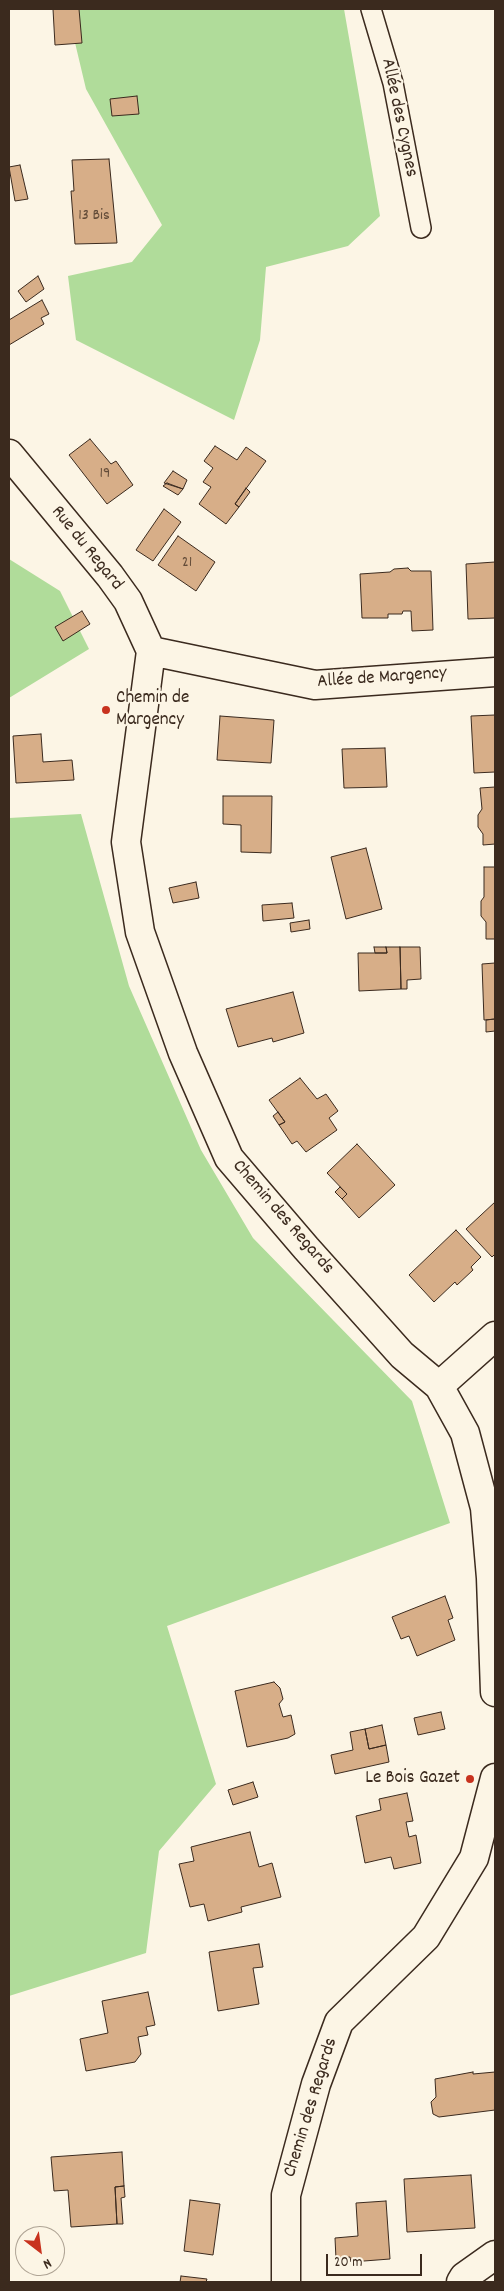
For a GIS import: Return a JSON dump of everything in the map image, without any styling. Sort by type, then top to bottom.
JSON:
[{"type":"street","name":"Rue du Regard","points":[[9,454],[123,595],[141,626],[151,651]]},
{"type":"street","name":"Allée de Margency","points":[[151,651],[315,685],[495,672]]},
{"type":"street","name":"Chemin des Regards","points":[[151,651],[126,842],[140,932],[183,1053],[229,1158],[306,1248],[402,1355],[439,1386],[465,1434],[485,1508],[491,1578],[495,1692]]},
{"type":"street","points":[[439,1386],[495,1336]]},
{"type":"street","name":"Chemin des Regards","points":[[286,2282],[286,2195],[316,2084],[339,2022],[426,1937],[474,1858],[495,1778]]},
{"type":"street","points":[[461,2282],[495,2255]]},
{"type":"lane","name":"Allée des Cygnes","points":[[371,9],[393,83],[421,228]]},
{"type":"green space","points":[[67,9],[344,9],[380,216],[348,246],[266,267],[260,340],[234,420],[76,340],[68,276],[132,262],[162,225],[86,89]]},
{"type":"green space","points":[[9,559],[60,591],[89,649],[9,698]]},
{"type":"green space","points":[[81,814],[129,986],[201,1150],[253,1238],[412,1401],[450,1523],[167,1626],[216,1784],[159,1851],[146,1953],[9,1996],[9,818]]},
{"type":"building","points":[[53,9],[79,9],[82,43],[55,45]]},
{"type":"building","points":[[137,96],[139,114],[112,116],[110,99]]},
{"type":"building","points":[[109,159],[117,243],[75,244],[71,191],[74,191],[72,160]]},
{"type":"building","points":[[20,165],[28,199],[15,201],[9,167]]},
{"type":"building","points":[[38,276],[44,289],[26,302],[18,291]]},
{"type":"building","points":[[42,300],[49,314],[41,318],[44,324],[9,345],[9,320]]},
{"type":"building","points":[[90,439],[111,464],[116,461],[133,485],[107,504],[69,455]]},
{"type":"building","points":[[215,446],[237,460],[246,447],[266,461],[235,504],[239,507],[226,524],[199,504],[211,487],[203,482],[213,468],[204,461]]},
{"type":"building","points":[[173,471],[187,480],[183,489],[164,483]]},
{"type":"building","points":[[167,483],[183,489],[178,495],[163,486]]},
{"type":"building","points":[[246,488],[250,492],[239,507],[235,504]]},
{"type":"building","points":[[164,509],[181,522],[153,561],[136,550]]},
{"type":"building","points":[[178,536],[215,562],[196,591],[158,565]]},
{"type":"building","points":[[495,562],[495,618],[468,619],[466,564]]},
{"type":"building","points":[[408,568],[411,571],[431,571],[433,630],[412,631],[411,611],[403,611],[402,614],[388,614],[388,618],[362,618],[360,574],[390,572],[394,569]]},
{"type":"building","points":[[82,611],[90,624],[63,641],[55,627]]},
{"type":"building","points":[[495,715],[495,772],[474,773],[471,716]]},
{"type":"building","points":[[220,716],[274,720],[271,763],[217,760]]},
{"type":"building","points":[[41,734],[43,762],[72,760],[74,780],[16,783],[13,736]]},
{"type":"building","points":[[385,748],[387,787],[344,788],[342,749]]},
{"type":"building","points":[[495,787],[495,844],[483,845],[483,834],[478,827],[478,815],[482,809],[480,788]]},
{"type":"building","points":[[223,796],[272,796],[271,853],[241,852],[241,825],[223,824]]},
{"type":"building","points":[[366,848],[382,909],[346,919],[331,857]]},
{"type":"building","points":[[484,867],[495,867],[495,939],[486,939],[486,922],[481,916],[481,901],[484,897]]},
{"type":"building","points":[[196,882],[199,898],[173,903],[169,888]]},
{"type":"building","points":[[292,903],[294,918],[263,921],[262,905]]},
{"type":"building","points":[[309,920],[310,929],[291,932],[290,923]]},
{"type":"building","points":[[374,947],[386,947],[387,953],[375,953]]},
{"type":"building","points":[[386,947],[400,947],[401,989],[359,991],[358,953],[387,953]]},
{"type":"building","points":[[400,947],[420,947],[421,979],[407,980],[407,989],[401,989]]},
{"type":"building","points":[[495,963],[495,1019],[484,1020],[482,964]]},
{"type":"building","points":[[293,992],[304,1033],[273,1042],[272,1038],[238,1047],[226,1009]]},
{"type":"building","points":[[495,1019],[495,1031],[486,1032],[486,1020]]},
{"type":"building","points":[[300,1078],[317,1099],[326,1094],[338,1111],[329,1118],[337,1130],[306,1152],[297,1141],[292,1144],[279,1125],[285,1122],[269,1100]]},
{"type":"building","points":[[278,1112],[285,1122],[279,1125],[273,1116]]},
{"type":"building","points":[[357,1144],[395,1185],[359,1218],[342,1199],[347,1194],[327,1173]]},
{"type":"building","points":[[340,1187],[347,1194],[342,1199],[335,1192]]},
{"type":"building","points":[[495,1202],[495,1254],[492,1257],[466,1229]]},
{"type":"building","points":[[456,1230],[481,1257],[471,1267],[473,1270],[457,1285],[455,1282],[434,1302],[409,1275]]},
{"type":"building","points":[[445,1596],[453,1618],[448,1620],[455,1640],[417,1656],[409,1636],[401,1639],[392,1617]]},
{"type":"building","points":[[274,1682],[280,1688],[283,1699],[279,1704],[283,1717],[291,1715],[295,1734],[288,1738],[247,1747],[235,1691]]},
{"type":"building","points":[[441,1712],[445,1729],[418,1735],[414,1718]]},
{"type":"building","points":[[382,1725],[386,1745],[369,1749],[365,1729]]},
{"type":"building","points":[[365,1729],[369,1749],[386,1745],[389,1762],[335,1774],[331,1755],[353,1750],[350,1732]]},
{"type":"building","points":[[253,1782],[258,1797],[233,1805],[228,1790]]},
{"type":"building","points":[[407,1793],[413,1821],[406,1822],[409,1837],[416,1835],[421,1863],[394,1869],[391,1857],[365,1863],[356,1816],[381,1810],[379,1799]]},
{"type":"building","points":[[250,1832],[259,1867],[272,1863],[281,1897],[241,1907],[242,1912],[208,1921],[204,1904],[190,1907],[179,1864],[194,1861],[191,1847]]},
{"type":"building","points":[[259,1944],[263,1967],[253,1968],[259,2004],[218,2011],[209,1952]]},
{"type":"building","points":[[148,1992],[155,2025],[146,2027],[148,2035],[138,2037],[141,2054],[135,2062],[86,2071],[80,2039],[108,2033],[102,2001]]},
{"type":"building","points":[[473,2072],[473,2074],[495,2072],[495,2110],[439,2117],[433,2114],[431,2102],[436,2097],[435,2079]]},
{"type":"building","points":[[122,2152],[124,2186],[115,2187],[117,2224],[71,2227],[68,2190],[54,2191],[51,2157]]},
{"type":"building","points":[[471,2175],[475,2228],[407,2232],[404,2179]]},
{"type":"building","points":[[124,2186],[125,2197],[121,2198],[123,2224],[117,2224],[115,2187]]},
{"type":"building","points":[[190,2200],[220,2204],[213,2255],[184,2251]]},
{"type":"building","points":[[386,2201],[390,2259],[351,2262],[350,2257],[336,2259],[335,2238],[358,2236],[356,2203]]},
{"type":"building","points":[[181,2276],[207,2279],[206,2282],[180,2282]]},
{"type":"place","name":"Chemin de Margency","points":[[106,710]]},
{"type":"place","name":"Le Bois Gazet","points":[[470,1779]]}]
